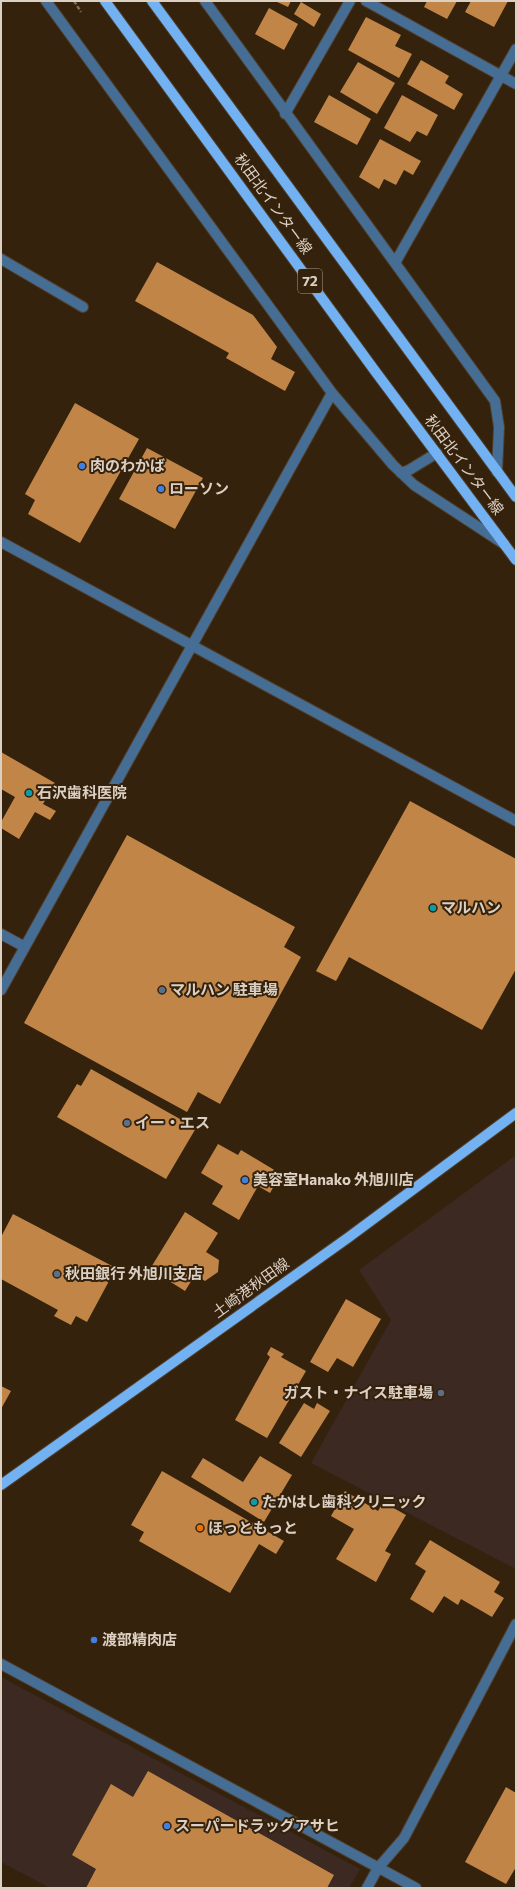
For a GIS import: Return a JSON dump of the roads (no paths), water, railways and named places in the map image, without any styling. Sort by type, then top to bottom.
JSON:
[{"type":"main road","name":"秋田北インター線","points":[[105,1],[516,560]]},
{"type":"main road","name":"秋田北インター線","points":[[152,1],[516,497]]},
{"type":"main road","name":"土崎港秋田線","points":[[1,1485],[349,1237],[516,1113]]},
{"type":"street","points":[[46,1],[332,393],[401,473],[430,496],[505,545]]},
{"type":"street","points":[[205,1],[285,114],[395,263],[494,401],[499,426],[497,472]]},
{"type":"street","points":[[285,114],[350,1]]},
{"type":"street","points":[[366,1],[516,84]]},
{"type":"street","points":[[395,263],[516,48]]},
{"type":"street","points":[[1,259],[83,306]]},
{"type":"street","points":[[1,990],[332,393]]},
{"type":"street","points":[[401,473],[410,470],[437,453]]},
{"type":"street","points":[[1,542],[516,821]]},
{"type":"street","points":[[1,934],[25,947]]},
{"type":"street","points":[[367,1888],[378,1868],[404,1838],[516,1624]]},
{"type":"street","points":[[1,1664],[416,1888]]},
{"type":"place","name":"肉のわかば","points":[[82,466]]},
{"type":"place","name":"ローソン","points":[[161,489]]},
{"type":"place","name":"石沢歯科医院","points":[[29,793]]},
{"type":"place","name":"マルハン","points":[[433,908]]},
{"type":"place","name":"マルハン 駐車場","points":[[162,990]]},
{"type":"place","name":"イー・エス","points":[[127,1123]]},
{"type":"place","name":"美容室Hanako 外旭川店","points":[[245,1180]]},
{"type":"place","name":"秋田銀行 外旭川支店","points":[[57,1274]]},
{"type":"place","name":"ガスト・ナイス駐車場","points":[[441,1393]]},
{"type":"place","name":"たかはし歯科クリニック","points":[[254,1502]]},
{"type":"place","name":"ほっともっと","points":[[200,1528]]},
{"type":"place","name":"渡部精肉店","points":[[94,1640]]},
{"type":"place","name":"スーパードラッグアサヒ","points":[[167,1826]]}]
